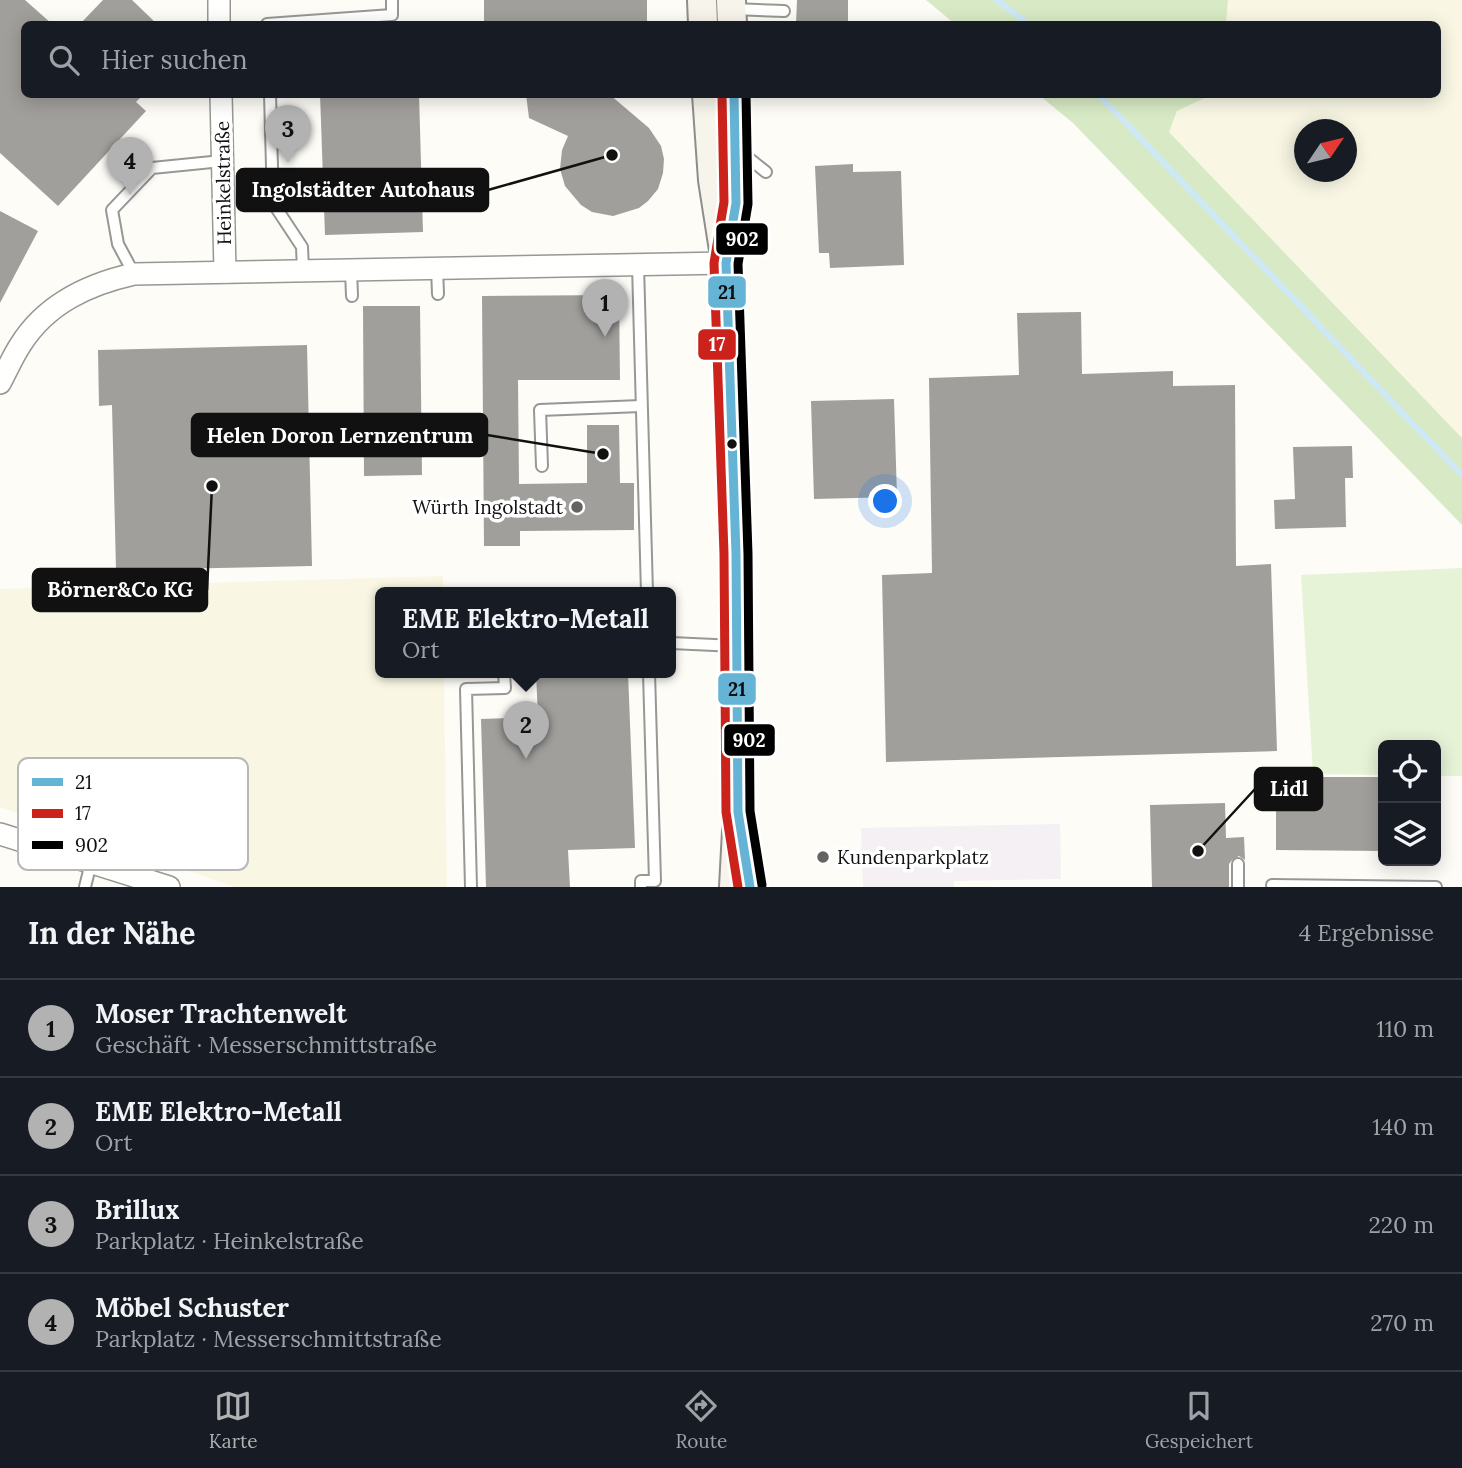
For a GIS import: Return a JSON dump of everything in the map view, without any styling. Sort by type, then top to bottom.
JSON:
[{"type":"main road","points":[[707,98],[713,180],[726,263],[736,554],[738,812],[734,887]]},
{"type":"main road","points":[[726,263],[736,202],[734,98]]},
{"type":"main road","points":[[738,812],[750,887]]},
{"type":"street","points":[[219,0],[219,21]]},
{"type":"street","name":"Heinkelstraße","points":[[221,98],[225,272]]},
{"type":"street","points":[[0,383],[22,342],[45,317],[72,296],[101,282],[134,274],[726,263]]},
{"type":"street","points":[[0,834],[18,840]]},
{"type":"street","points":[[114,870],[169,887]]},
{"type":"lane","points":[[309,21],[392,15],[392,0]]},
{"type":"lane","points":[[717,10],[784,11]]},
{"type":"lane","points":[[270,98],[273,203],[302,247],[303,271]]},
{"type":"lane","points":[[736,148],[766,172]]},
{"type":"lane","points":[[134,274],[118,244],[111,210],[152,168],[222,161]]},
{"type":"lane","points":[[638,265],[647,587]]},
{"type":"lane","points":[[437,268],[438,294]]},
{"type":"lane","points":[[351,270],[352,296]]},
{"type":"lane","points":[[542,466],[540,410],[641,406]]},
{"type":"lane","points":[[676,643],[736,646]]},
{"type":"lane","points":[[471,887],[466,689],[505,688],[504,678]]},
{"type":"lane","points":[[641,887],[641,881],[656,881],[649,678]]},
{"type":"lane","points":[[1238,864],[1238,887]]},
{"type":"lane","points":[[85,887],[90,870]]},
{"type":"lane","points":[[1272,886],[1436,887]]},
{"type":"shaded area","points":[[1228,0],[1462,0],[1462,438],[1169,132],[1177,111],[1205,98],[1441,98],[1441,21],[1226,21]]},
{"type":"shaded area","points":[[443,576],[443,587],[375,587],[375,678],[444,678],[447,887],[235,887],[185,870],[248,870],[248,758],[18,758],[18,813],[0,807],[0,589]]},
{"type":"shaded area","points":[[1060,824],[1061,879],[954,881],[954,887],[863,887],[861,828]]},
{"type":"green space","points":[[926,0],[1228,0],[1226,21],[951,21]]},
{"type":"green space","points":[[1043,98],[1205,98],[1177,111],[1169,132],[1462,438],[1462,525],[1073,123]]},
{"type":"green space","points":[[1462,568],[1462,776],[1441,776],[1441,740],[1378,740],[1378,775],[1313,774],[1301,575]]},
{"type":"building","points":[[0,0],[25,0],[49,21],[21,21],[21,98],[140,98],[136,102],[146,111],[58,206],[0,153]]},
{"type":"building","points":[[103,0],[132,0],[154,21],[83,21]]},
{"type":"building","points":[[484,0],[647,0],[647,21],[484,21]]},
{"type":"building","points":[[797,0],[848,0],[848,21],[796,21]]},
{"type":"building","points":[[320,98],[419,98],[423,232],[325,235]]},
{"type":"building","points":[[526,98],[614,98],[649,128],[661,146],[664,159],[658,189],[639,208],[613,216],[592,212],[581,205],[565,186],[560,169],[562,150],[568,136],[529,118]]},
{"type":"building","points":[[853,164],[853,172],[901,171],[904,265],[830,268],[829,253],[819,253],[815,166]]},
{"type":"building","points":[[0,211],[38,231],[0,303]]},
{"type":"building","points":[[619,295],[620,380],[518,380],[519,484],[587,483],[587,425],[619,425],[620,483],[634,483],[634,530],[520,531],[520,546],[484,546],[482,296]]},
{"type":"building","points":[[363,306],[420,306],[422,475],[364,476]]},
{"type":"building","points":[[1081,312],[1082,374],[1173,371],[1173,386],[1235,385],[1236,566],[1271,564],[1277,751],[886,762],[882,575],[932,573],[929,378],[1019,375],[1017,313]]},
{"type":"building","points":[[307,345],[312,566],[116,570],[112,405],[99,406],[98,350]]},
{"type":"building","points":[[894,399],[897,497],[814,499],[811,401]]},
{"type":"building","points":[[1352,446],[1353,478],[1345,478],[1346,527],[1275,529],[1274,500],[1295,499],[1293,447]]},
{"type":"building","points":[[536,678],[628,678],[635,848],[568,850],[570,887],[486,887],[481,719],[538,717]]},
{"type":"building","points":[[1276,777],[1378,777],[1378,851],[1276,850]]},
{"type":"building","points":[[1225,803],[1226,838],[1244,837],[1245,860],[1239,856],[1229,864],[1229,887],[1152,887],[1150,805]]},
{"type":"waterway","points":[[997,0],[1024,21]]},
{"type":"waterway","points":[[1102,98],[1462,475]]},
{"type":"transit line","name":"17","points":[[722,98],[724,202],[714,263],[724,554],[726,812],[738,887]]},
{"type":"transit line","name":"21","points":[[734,98],[736,203],[726,263],[736,554],[738,812],[750,887]]},
{"type":"transit line","name":"902","points":[[746,98],[748,204],[738,264],[748,554],[750,811],[762,885]]},
{"type":"place","name":"Ingolstädter Autohaus","points":[[612,155]]},
{"type":"place","name":"Brillux","points":[[288,163]]},
{"type":"place","name":"Möbel Schuster","points":[[130,195]]},
{"type":"place","name":"Moser Trachtenwelt","points":[[605,337]]},
{"type":"place","name":"Helen Doron Lernzentrum","points":[[603,454]]},
{"type":"place","name":"Börner&Co KG","points":[[212,486]]},
{"type":"place","name":"Würth Ingolstadt","points":[[577,507]]},
{"type":"place","name":"EME Elektro-Metall","points":[[526,759]]},
{"type":"place","name":"Lidl","points":[[1198,851]]},
{"type":"place","name":"Kundenparkplatz","points":[[823,857]]}]
